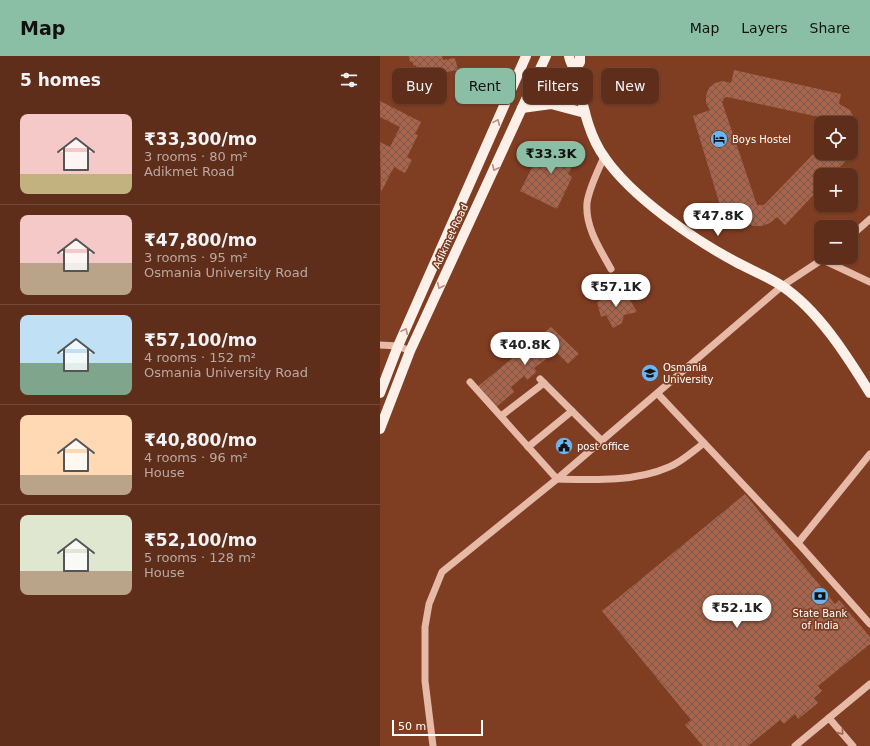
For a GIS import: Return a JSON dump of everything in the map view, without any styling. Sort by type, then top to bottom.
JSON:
[{"type":"main road","name":"Adikmet Road","points":[[380,393],[398,346],[526,56]]},
{"type":"main road","name":"Adikmet Road","points":[[380,429],[410,351],[546,56]]},
{"type":"main road","points":[[569,56],[570,62],[574,68]]},
{"type":"main road","points":[[577,68],[580,62],[580,56]]},
{"type":"main road","points":[[522,108],[551,104],[585,113]]},
{"type":"main road","points":[[583,104],[592,134],[604,157],[625,182],[658,211],[735,262],[782,286],[810,310],[830,333],[870,393]]},
{"type":"street","points":[[604,157],[587,202],[588,217],[592,233],[611,269]]},
{"type":"street","points":[[858,230],[870,220]]},
{"type":"street","points":[[433,746],[425,681],[425,627],[429,604],[442,572],[557,479],[658,394],[782,286],[816,264]]},
{"type":"street","points":[[836,264],[870,282]]},
{"type":"street","points":[[380,345],[398,346],[410,351]]},
{"type":"street","points":[[501,416],[542,381],[602,441]]},
{"type":"street","points":[[470,382],[557,479],[594,480],[654,473],[676,463],[704,443]]},
{"type":"street","points":[[658,394],[798,543],[870,624]]},
{"type":"street","points":[[528,447],[572,411]]},
{"type":"street","points":[[798,543],[870,454]]},
{"type":"street","points":[[799,745],[870,684]]},
{"type":"street","points":[[829,718],[852,746]]},
{"type":"building","points":[[409,56],[442,56],[443,60],[455,58],[458,68],[455,68],[455,70],[447,72],[447,68],[417,68],[412,61],[410,62]]},
{"type":"building","points":[[734,70],[841,94],[839,104],[850,110],[853,116],[815,116],[727,97],[724,98],[722,102],[757,205],[764,205],[814,153],[814,160],[846,160],[839,168],[814,168],[814,194],[785,225],[777,217],[770,223],[762,226],[753,226],[738,216],[734,209],[722,212],[693,116],[710,110],[706,103],[706,95],[709,88],[715,83],[723,81],[731,83]]},
{"type":"building","points":[[380,101],[421,122],[415,134],[418,135],[407,157],[412,160],[405,173],[394,167],[381,192],[380,142],[390,147],[400,127],[380,117]]},
{"type":"building","points":[[550,141],[580,154],[568,174],[572,177],[557,209],[520,191],[536,160],[542,157]]},
{"type":"building","points":[[620,292],[626,293],[637,312],[624,315],[622,323],[613,328],[606,315],[601,317],[597,302]]},
{"type":"building","points":[[551,327],[579,354],[568,364],[556,352],[534,368],[537,372],[527,380],[524,376],[511,387],[514,392],[495,408],[477,387]]},
{"type":"building","points":[[745,494],[835,604],[839,600],[870,637],[870,644],[818,686],[822,691],[814,698],[818,703],[798,719],[795,714],[784,724],[780,720],[748,746],[703,746],[685,725],[691,720],[602,611]]},
{"type":"place","name":"Boys Hostel","points":[[719,139]]},
{"type":"place","name":"Osmania University","points":[[650,373]]},
{"type":"place","name":"post office","points":[[564,446]]},
{"type":"place","name":"State Bank of India","points":[[820,596]]}]
